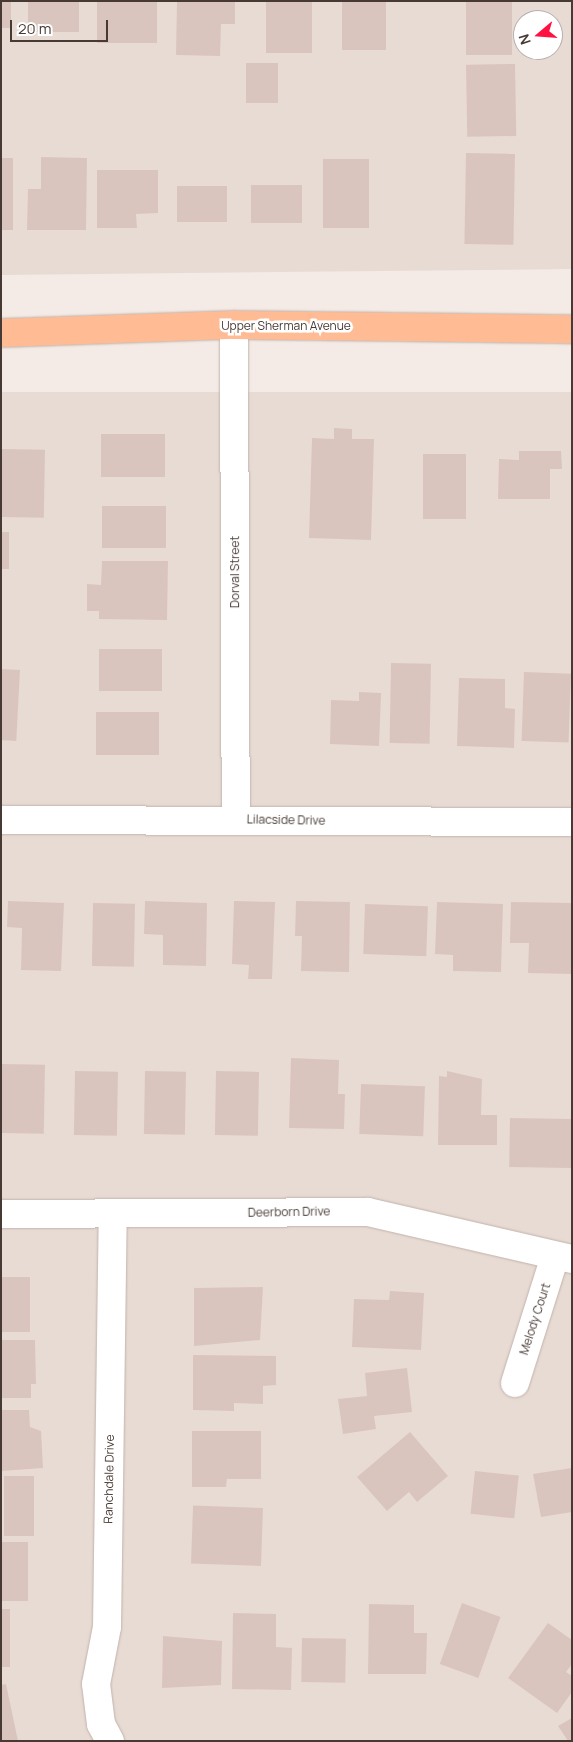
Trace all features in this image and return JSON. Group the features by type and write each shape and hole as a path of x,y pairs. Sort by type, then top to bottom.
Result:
{"main road":[{"name":"Upper Sherman Avenue","path":"1,334 234,325 572,329"}],"street":[{"name":"Dorval Street","path":"234,325 236,818"},
{"name":"Lilacside Drive","path":"1,820 236,818 572,822"},
{"name":"Deerborn Drive","path":"1,1214 368,1212 564,1258"},
{"name":"Ranchdale Drive","path":"110,1741 100,1724 96,1684 107,1627 113,1214"},
{"name":"Melody Court","path":"515,1383 564,1258"}],"shaded area":[{"path":"1,1 572,1 572,269 1,275"},
{"path":"1,392 572,392 572,1741 1,1741"}],"building":[{"path":"1,1 11,1 11,28 1,28"},
{"path":"28,1 79,1 79,32 28,32"},
{"path":"97,1 157,1 157,43 97,43"},
{"path":"177,1 235,1 235,24 221,24 220,56 176,55"},
{"path":"266,1 312,1 312,53 266,53"},
{"path":"342,1 386,1 386,50 342,50"},
{"path":"466,1 512,1 512,55 466,55"},
{"path":"246,63 278,63 278,103 246,103"},
{"path":"515,64 516,136 467,137 466,65"},
{"path":"466,153 515,154 513,245 464,244"},
{"path":"41,157 87,158 86,230 27,230 28,189 41,189"},
{"path":"1,158 13,158 13,230 1,230"},
{"path":"323,159 369,159 369,228 323,228"},
{"path":"97,170 158,170 158,213 136,214 137,228 97,228"},
{"path":"251,185 302,185 302,223 251,223"},
{"path":"177,186 227,186 227,222 177,222"},
{"path":"334,428 352,429 352,439 374,439 371,540 309,538 312,438 334,439"},
{"path":"101,434 165,434 165,477 101,477"},
{"path":"1,449 45,450 44,518 1,517"},
{"path":"519,451 561,451 562,469 550,469 550,499 498,499 499,459 519,460"},
{"path":"423,454 466,454 466,519 423,519"},
{"path":"102,506 166,506 166,548 102,548"},
{"path":"1,532 9,532 9,569 1,569"},
{"path":"102,561 168,561 167,620 99,619 99,611 87,611 87,584 101,585"},
{"path":"99,649 162,649 162,691 99,691"},
{"path":"391,663 431,664 430,744 390,743"},
{"path":"1,669 20,670 16,741 1,740"},
{"path":"524,672 571,674 569,743 522,741"},
{"path":"459,678 505,679 505,708 515,709 514,748 457,746"},
{"path":"359,692 381,693 379,746 330,744 331,700 359,701"},
{"path":"96,712 159,712 159,755 96,755"},
{"path":"8,901 64,903 61,971 21,970 22,928 7,927"},
{"path":"145,901 207,903 206,966 163,965 163,935 144,934"},
{"path":"234,901 275,902 272,979 248,979 249,965 232,964"},
{"path":"296,901 350,902 349,972 301,971 302,936 295,936"},
{"path":"437,902 503,904 501,972 453,971 453,955 435,954"},
{"path":"511,902 572,903 572,974 528,973 529,943 510,943"},
{"path":"93,903 135,904 134,967 92,966"},
{"path":"365,904 428,906 426,956 363,954"},
{"path":"291,1058 339,1060 338,1094 345,1094 344,1129 289,1128"},
{"path":"1,1064 45,1065 44,1134 1,1133"},
{"path":"75,1071 118,1072 117,1136 74,1135"},
{"path":"145,1071 186,1072 185,1135 144,1134"},
{"path":"216,1071 259,1072 258,1136 215,1135"},
{"path":"447,1071 482,1079 481,1115 497,1115 497,1145 438,1145 439,1076 447,1077"},
{"path":"361,1084 425,1086 423,1136 359,1134"},
{"path":"510,1118 572,1119 571,1168 509,1167"},
{"path":"1,1277 30,1277 30,1332 1,1332"},
{"path":"263,1287 260,1340 194,1346 194,1288"},
{"path":"390,1291 424,1293 421,1350 352,1347 354,1299 389,1300"},
{"path":"1,1340 35,1340 36,1384 31,1384 31,1398 1,1398"},
{"path":"193,1355 276,1356 276,1385 263,1386 263,1404 234,1403 234,1411 193,1410"},
{"path":"407,1368 412,1412 374,1416 376,1429 343,1434 338,1399 367,1396 365,1373"},
{"path":"1,1410 29,1410 30,1427 41,1431 43,1468 1,1471"},
{"path":"192,1431 261,1431 261,1479 227,1479 226,1487 192,1487"},
{"path":"410,1432 448,1476 417,1502 409,1492 387,1511 357,1477"},
{"path":"572,1468 572,1512 541,1517 533,1474"},
{"path":"475,1471 519,1476 514,1518 471,1514"},
{"path":"4,1476 34,1476 34,1536 4,1536"},
{"path":"193,1506 263,1508 261,1566 191,1564"},
{"path":"1,1542 28,1542 28,1601 1,1601"},
{"path":"462,1603 501,1617 478,1678 440,1664"},
{"path":"369,1604 414,1605 414,1633 427,1633 426,1674 368,1674"},
{"path":"1,1609 10,1609 10,1667 1,1667"},
{"path":"233,1613 276,1614 276,1647 292,1648 291,1690 232,1689"},
{"path":"548,1623 572,1640 572,1664 566,1672 572,1676 572,1692 557,1713 508,1678"},
{"path":"163,1636 222,1641 221,1685 162,1688"},
{"path":"302,1638 346,1639 345,1683 301,1682"},
{"path":"6,1684 18,1741 1,1741 1,1685"},
{"path":"572,1718 572,1741 568,1741 558,1726"}]}
